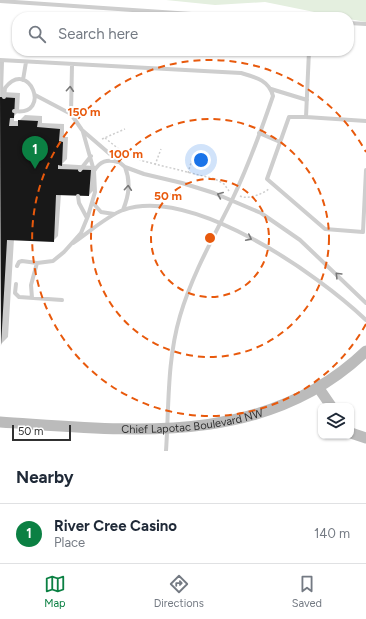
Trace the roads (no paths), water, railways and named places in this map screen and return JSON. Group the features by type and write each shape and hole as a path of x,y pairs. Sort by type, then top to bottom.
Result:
{"street":[{"name":"Chief Lapotac Boulevard NW","path":"0,422 120,430 168,430 240,419 274,408 318,387 352,364 366,351"},
{"path":"318,387 329,403"},
{"path":"354,434 366,438"}],"lane":[{"path":"0,1 162,12"},
{"path":"354,23 366,24"},
{"path":"306,117 309,56"},
{"path":"0,60 241,73 265,82 271,89 307,100"},
{"path":"23,80 26,62"},
{"path":"71,114 72,65"},
{"path":"4,97 5,88 13,81 23,80 32,86 35,100 28,109 24,111 14,111"},
{"path":"166,451 169,375 174,340 186,296 235,194 272,96 271,89"},
{"path":"35,95 71,114 82,130 125,167 144,174 182,183 214,193 261,213 300,240 366,303"},
{"path":"366,121 289,117 267,179 324,229 363,232 366,170"},
{"path":"73,243 81,233 93,203 94,171 91,156 82,130"},
{"path":"259,133 280,142"},
{"path":"80,170 91,156"},
{"path":"94,171 98,164 104,161 118,162"},
{"path":"123,210 128,192 128,174 125,167"},
{"path":"78,196 79,203 88,218"},
{"path":"93,203 101,212 114,214"},
{"path":"17,266 19,262 22,261 37,263 53,261 73,243 114,214 123,210 154,205 191,212 220,224 274,251 333,292 366,320"},
{"path":"32,298 31,285 37,263"},
{"path":"16,284 15,293 18,298 62,300"}],"place":[{"name":"River Cree Casino","path":"35,169"}]}
